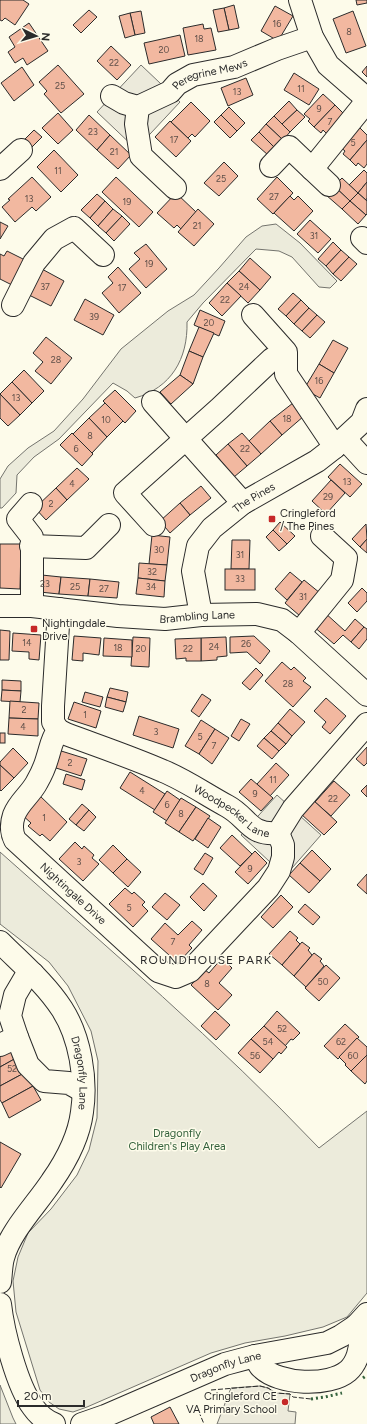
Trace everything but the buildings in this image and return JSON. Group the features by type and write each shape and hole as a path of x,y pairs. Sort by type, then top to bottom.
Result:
{"street":[{"path":"300,0 312,37 328,65 367,100 312,169"},
{"name":"Peregrine Mews","path":"138,107 170,92 177,84 193,75 234,68 277,49 312,37"},
{"path":"112,96 124,103 138,107 136,124 141,156 175,188"},
{"path":"271,166 289,147 329,185"},
{"path":"0,169 21,150"},
{"path":"13,305 34,263 54,239 74,228 103,255"},
{"path":"253,316 286,352 286,374 340,443 367,463"},
{"path":"154,525 125,493 219,409 272,359"},
{"path":"153,402 243,504"},
{"name":"The Pines","path":"201,615 192,571 198,546 212,528 243,504 317,460 340,443 362,422 367,409"},
{"path":"31,504 18,519 32,537 32,606"},
{"path":"31,546 86,548 109,525"},
{"path":"299,632 342,580 346,558 322,536"},
{"name":"Brambling Lane","path":"0,606 32,606 118,616 165,619 201,615 257,614 282,620 299,632 367,695"},
{"path":"58,730 53,722 53,706 59,609"},
{"name":"Woodpecker Lane","path":"58,730 163,771 234,810 250,826 259,832 268,834 278,833 293,809 367,724"},
{"name":"Nightingale Drive","path":"58,730 52,739 47,759 36,783 14,815 12,834 15,840 158,971 176,977 190,971 268,888 279,870 283,857 283,845 278,833"},
{"name":"Dragonfly Lane","path":"0,942 33,974 62,1009 73,1030 81,1063 83,1091 82,1112 76,1134 65,1160 39,1200 21,1221 3,1258 0,1275"},
{"path":"33,974 25,978 15,995 10,1016 8,1041 44,1081 69,1083 83,1091"},
{"path":"0,1304 8,1342 20,1382 32,1406 40,1416 51,1424"},
{"path":"255,1356 260,1366 272,1374 288,1380 316,1381 338,1377 357,1361 361,1320"},
{"name":"Dragonfly Lane","path":"82,1424 226,1364 255,1356 327,1343 341,1336 361,1320"}],"green space":[{"path":"276,224 300,243 337,281 330,288 319,287 292,257 279,251 256,249 203,303 187,322 187,335 180,360 168,379 148,393 135,398 127,391 113,383 59,439 34,457 17,475 16,493 2,508 0,508 0,479 8,466 28,448 54,431 83,399 121,349 168,311 194,295 246,237 262,226"},
{"name":"Dragonfly Children's Play Area","path":"0,852 203,1034 319,1148 367,1111 367,1293 347,1317 323,1327 245,1343 211,1353 73,1412 59,1409 49,1402 40,1390 16,1312 13,1281 18,1257 28,1233 51,1209 77,1175 89,1150 97,1118 98,1061 91,1031 68,986 49,962 0,924"},
{"path":"0,1385 13,1418 16,1424 0,1424"}],"shaded area":[{"path":"141,65 180,102 136,149 97,112"},
{"path":"277,795 321,835 285,876 241,835"},
{"path":"260,1386 268,1388 276,1393 290,1394 288,1411 296,1412 295,1424 217,1424 231,1388"}],"hedge":[{"path":"363,1378 367,1375"},
{"path":"311,1399 342,1393"}],"fence":[{"path":"211,1390 260,1386 268,1388 276,1393 290,1394 293,1397 311,1399"},
{"path":"196,1405 204,1424"}],"place":[{"name":"Cringleford / The Pines","path":"272,519"},
{"name":"Nightingdale Drive","path":"34,629"},
{"name":"Cringleford CE VA Primary School","path":"285,1402"}],"district":[{"name":"ROUNDHOUSE PARK","path":"206,960"}]}
